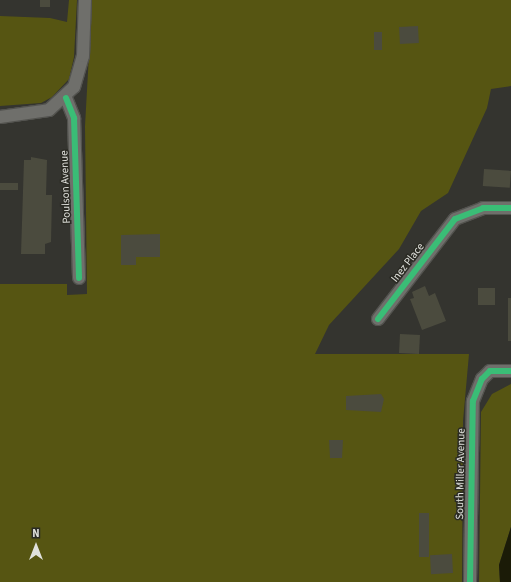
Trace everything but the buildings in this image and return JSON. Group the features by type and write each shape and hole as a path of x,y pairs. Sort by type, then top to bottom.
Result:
{"street":[{"path":"0,117 49,110 66,98 81,71 85,0"},
{"name":"Poulson Avenue","path":"66,98 74,118 79,278"},
{"name":"Inez Place","path":"378,319 455,219 483,208 511,208"},
{"name":"South Miller Avenue","path":"470,582 473,408 476,391 490,371 511,371"}],"shaded area":[{"path":"69,0 77,0 74,57 69,79 52,97 41,103 0,106 0,16 50,18 67,22"},
{"path":"92,0 511,0 511,86 491,89 487,108 448,193 421,211 399,249 329,325 315,354 469,354 463,421 462,582 0,582 0,284 67,284 67,295 87,294 85,126"},
{"path":"511,384 511,527 499,565 500,582 479,582 481,412 492,394"},
{"path":"511,527 511,582 500,582 499,565"}],"cycle path":[{"path":"66,98 74,118 79,278"},
{"path":"378,319 455,219 483,208 511,208"},
{"path":"470,582 473,401 482,379 490,371 511,371"}]}
